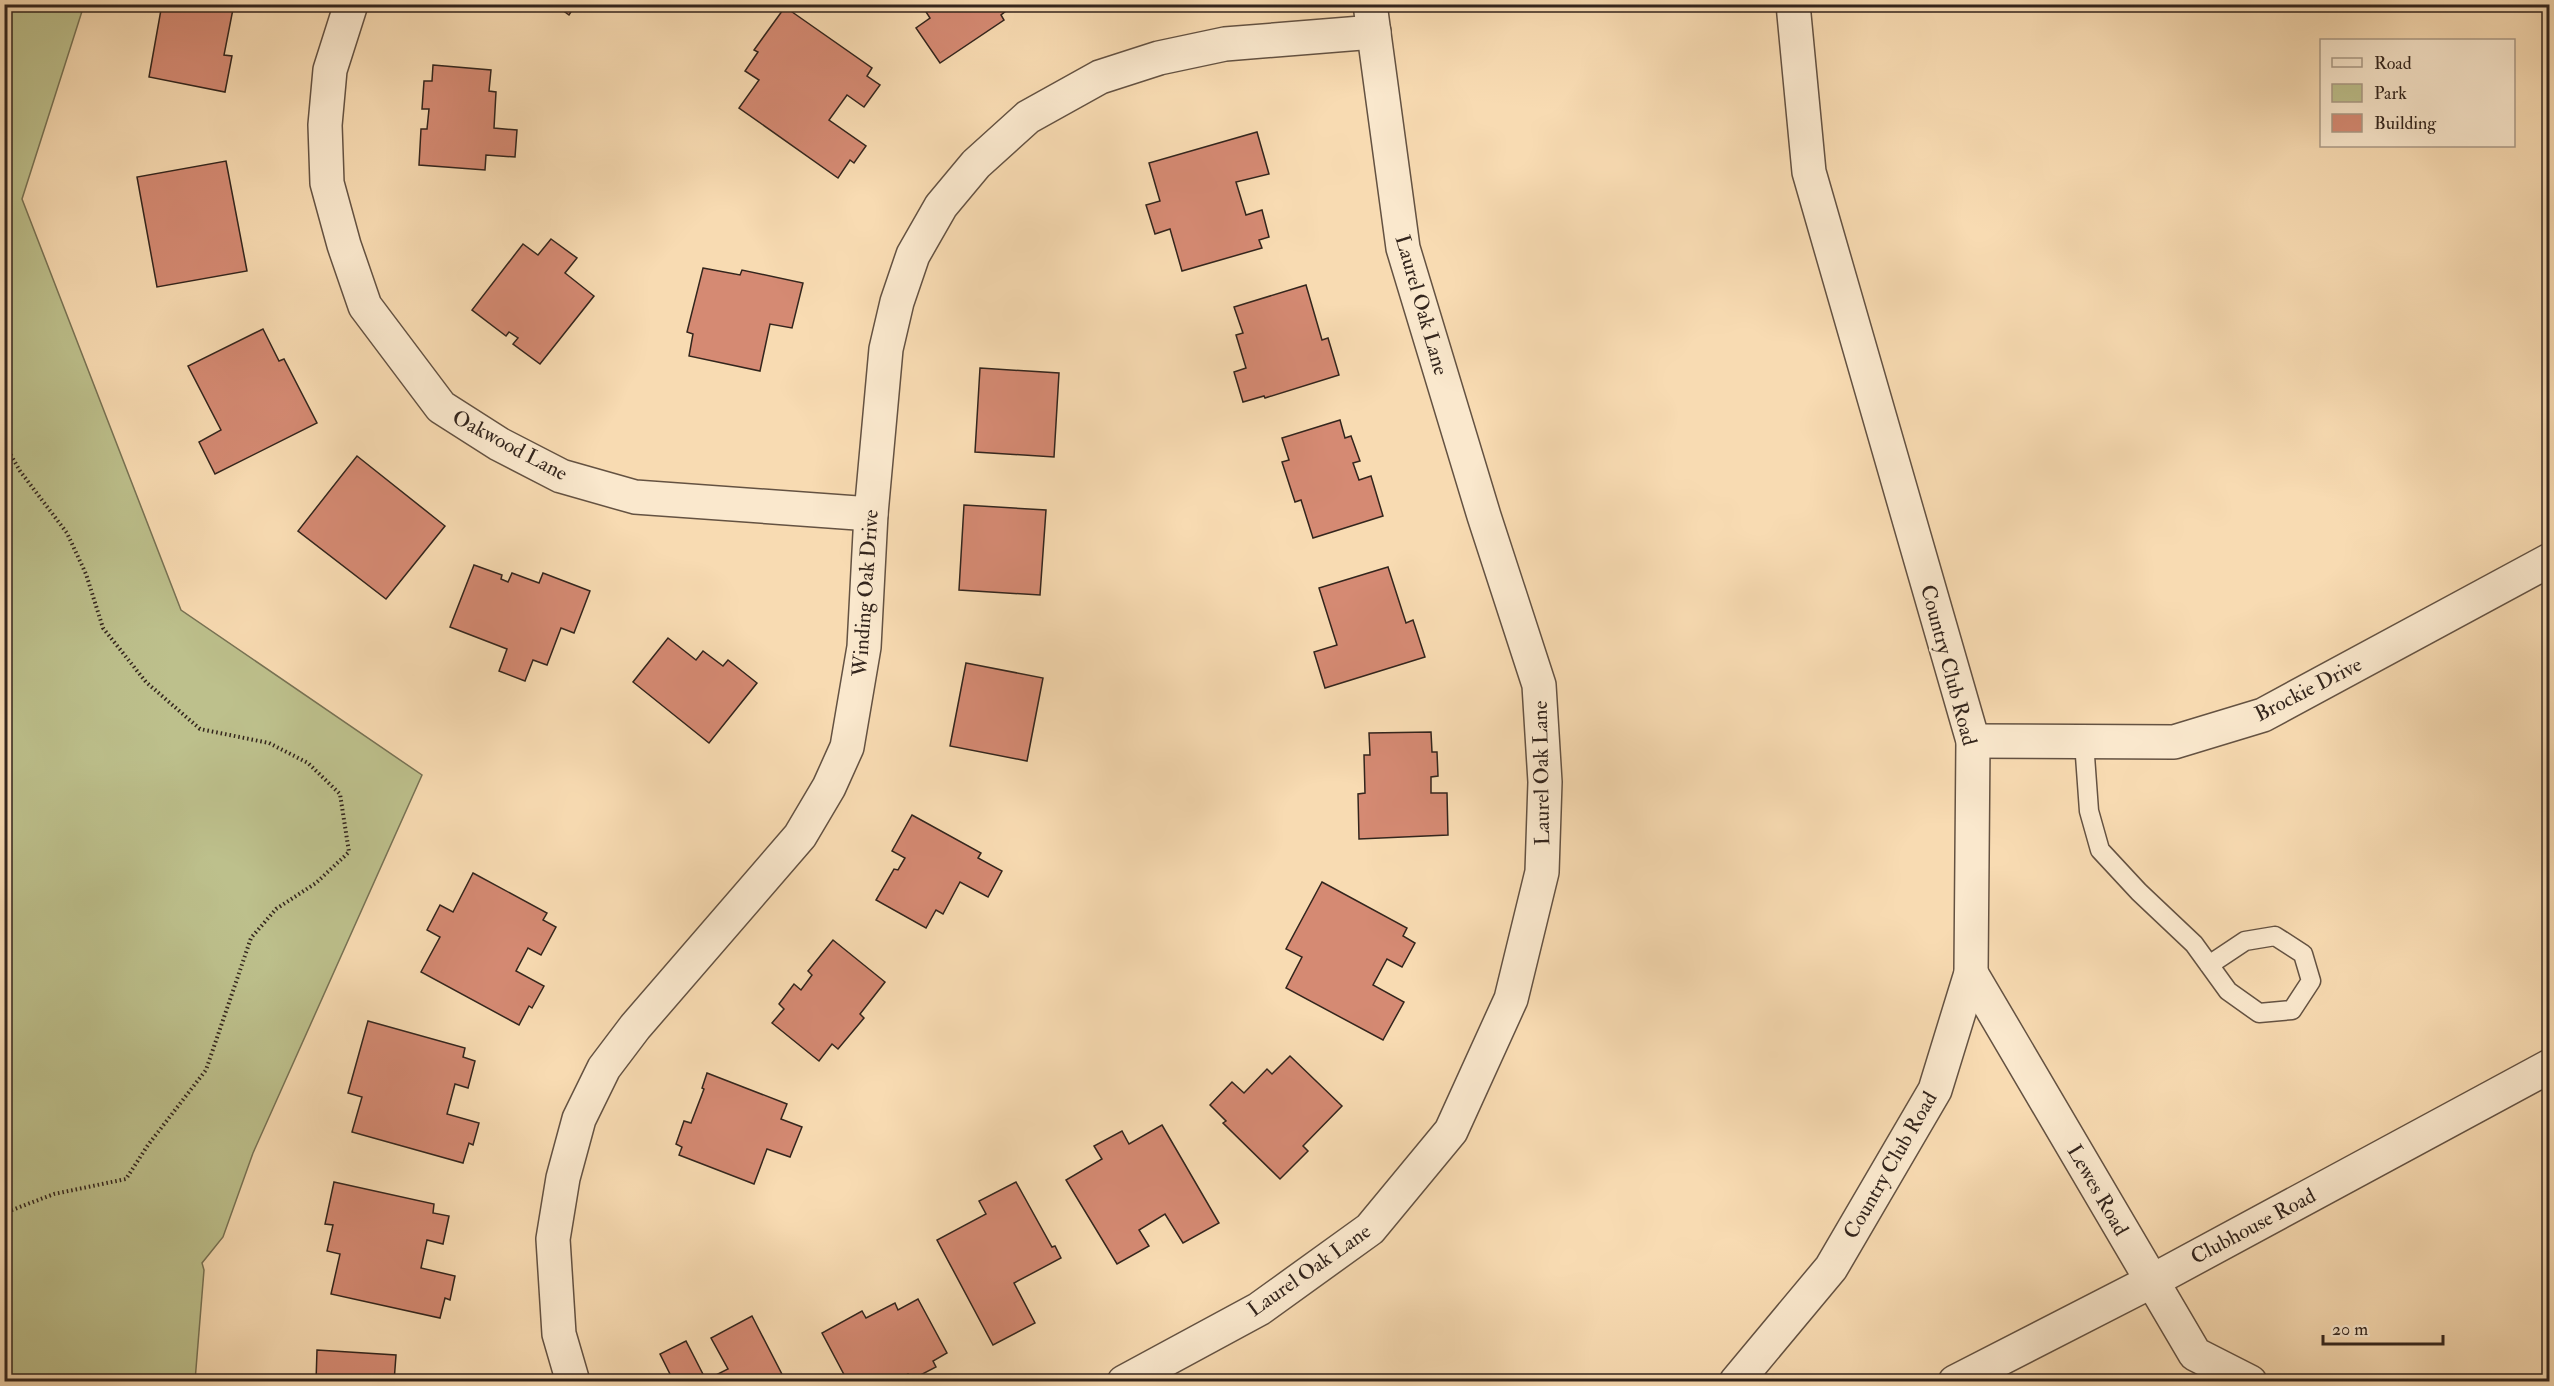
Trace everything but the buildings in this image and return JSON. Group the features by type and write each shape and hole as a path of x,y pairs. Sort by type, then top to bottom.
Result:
{"street":[{"name":"Oakwood Lane","path":"351,4 330,70 324,125 327,183 344,245 365,306 441,407 499,444 561,476 635,497 870,514"},
{"name":"Country Club Road","path":"1736,1382 1831,1268 1935,1090 1971,973 1973,741 1809,172 1793,4"},
{"name":"Winding Oak Drive","path":"573,1382 559,1334 553,1239 563,1178 579,1119 604,1068 635,1027 800,836 829,787 848,747 864,647 870,514 886,349 897,302 913,255 941,206 976,164 1028,117 1100,77 1159,58 1372,18"},
{"name":"Laurel Oak Lane","path":"1124,1382 1259,1309 1370,1229 1401,1193 1451,1131 1511,999 1542,872 1545,782 1539,685 1477,494 1403,248 1372,18"},
{"name":"Brockie Drive","path":"1973,741 2174,742 2263,715 2550,560"},
{"name":"Lewes Road","path":"1971,973 2195,1354 2250,1382"},
{"name":"Clubhouse Road","path":"1954,1382 2152,1281 2550,1066"}],"lane":[{"path":"2084,742 2089,811 2100,850 2139,892 2194,944 2209,965 2228,991 2259,1013 2292,1010 2311,981 2303,954 2275,936 2245,941 2209,965"}],"path":[{"path":"4,443 20,471 67,533 86,574 103,628 146,682 200,729 269,743 308,763 340,794 349,852 316,883 276,909 251,938 206,1070 148,1144 126,1179 54,1194 4,1213"}],"green space":[{"path":"5,4 84,5 22,199 181,610 422,775 253,1153 223,1237 202,1263 204,1270 195,1381 5,1381"}]}
